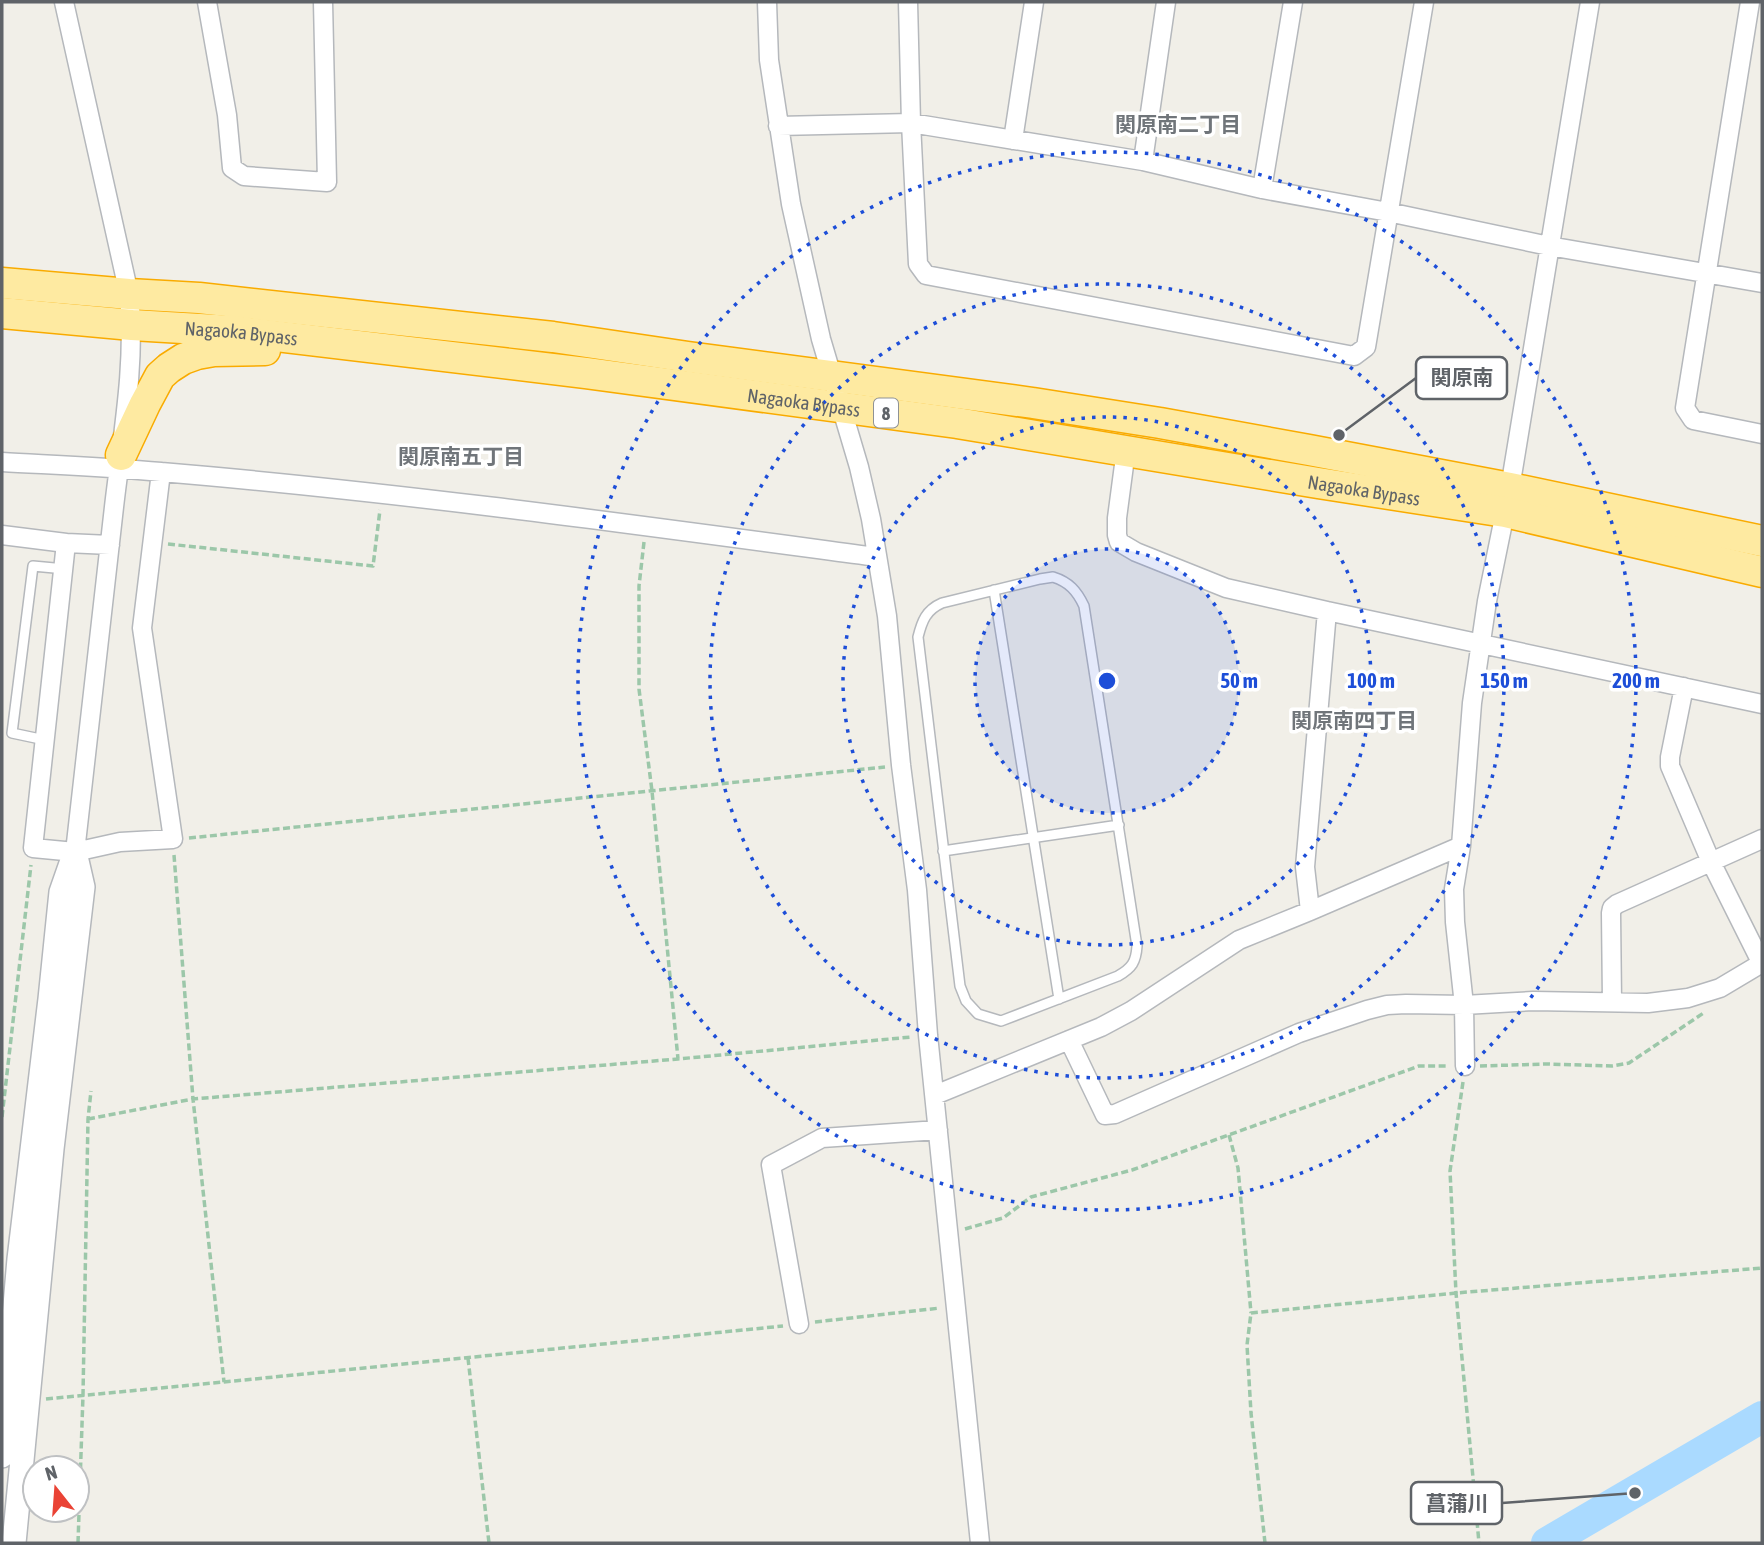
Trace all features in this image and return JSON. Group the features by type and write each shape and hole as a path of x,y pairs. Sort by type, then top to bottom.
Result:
{"highway":[{"name":"Nagaoka Bypass","path":"2,284 199,298 540,335 944,391 1160,423 1508,500 1762,541"},
{"name":"Nagaoka Bypass","path":"2,313 233,331 626,378 957,423 1318,483 1508,500 1762,572"},
{"path":"120,462 160,376 183,359 214,351 367,347"}],"street":[{"path":"2,1456 19,1259 61,892 75,852 131,353 129,294 64,2"},
{"path":"207,2 227,115 232,167 244,176 327,182 323,2"},
{"path":"766,2 769,60 792,204 821,339 862,480 887,615 901,765 917,890 928,1035 980,1543"},
{"path":"908,2 918,264 926,275 1354,356 1366,347 1424,2"},
{"path":"1013,140 1034,2"},
{"path":"1143,161 1166,2"},
{"path":"1262,189 1293,2"},
{"path":"1465,1066 1464,1005 1454,889 1461,846 1472,703 1590,2"},
{"path":"1750,2 1685,408 1693,420 1762,434"},
{"path":"778,126 911,122 1143,161 1262,189 1549,246 1762,283"},
{"path":"1126,450 1117,518 1116,535 1119,541 1136,552 1226,588 1762,704"},
{"path":"2,462 120,462 161,472 382,494 877,557"},
{"path":"66,543 33,848 75,852 120,842 173,839 142,628 161,472"},
{"path":"2,535 110,545"},
{"path":"1310,911 1305,867 1327,611"},
{"path":"1069,1040 1105,1115 1115,1114 1335,1019 1387,1005 1464,1005 1532,1000 1648,1003 1688,998 1720,988 1762,963 1711,862 1670,766 1684,687"},
{"path":"1612,1002 1612,908 1762,839"},
{"path":"935,1095 1101,1027 1130,1012 1239,940 1461,846"},
{"path":"15,1543 52,1150 83,887 75,852"},
{"path":"799,1324 771,1165 822,1138 938,1130"}],"lane":[{"path":"45,740 12,733 33,566 65,569"},
{"path":"1053,577 1062,580 1078,593 1084,606 1136,946 1136,958 1125,972 1118,976 1001,1021 978,1014 966,1001 960,986 918,636 921,623 934,607 994,590 1053,577"},
{"path":"994,590 1059,999"},
{"path":"943,851 1119,825"}],"path":[{"path":"152,542 373,566 382,494"},
{"path":"646,526 639,586 639,688 652,791 678,1059"},
{"path":"224,1382 193,1099 173,839 901,765"},
{"path":"2,1117 33,848"},
{"path":"949,1231 971,1228 1003,1218 1031,1197 1132,1170 1419,1066 1612,1066 1629,1063 1699,1015 1720,1005 1723,996 1720,988"},
{"path":"88,1119 193,1099 678,1059 928,1035"},
{"path":"1465,1066 1450,1171 1456,1293 1479,1543"},
{"path":"78,1543 88,1119 91,1091"},
{"path":"1229,1135 1238,1168 1251,1313 1247,1345 1251,1413 1265,1543"},
{"path":"1251,1313 1762,1268"},
{"path":"43,1399 468,1358 955,1306"},
{"path":"468,1358 489,1543"}],"waterway":[{"path":"1547,1543 1762,1417"}],"place":[{"name":"関原南","path":"1339,435"},
{"name":"菖蒲川","path":"1635,1493"}],"district":[{"name":"関原南二丁目","path":"1178,124"},
{"name":"関原南五丁目","path":"461,456"},
{"name":"関原南四丁目","path":"1354,720"}]}
